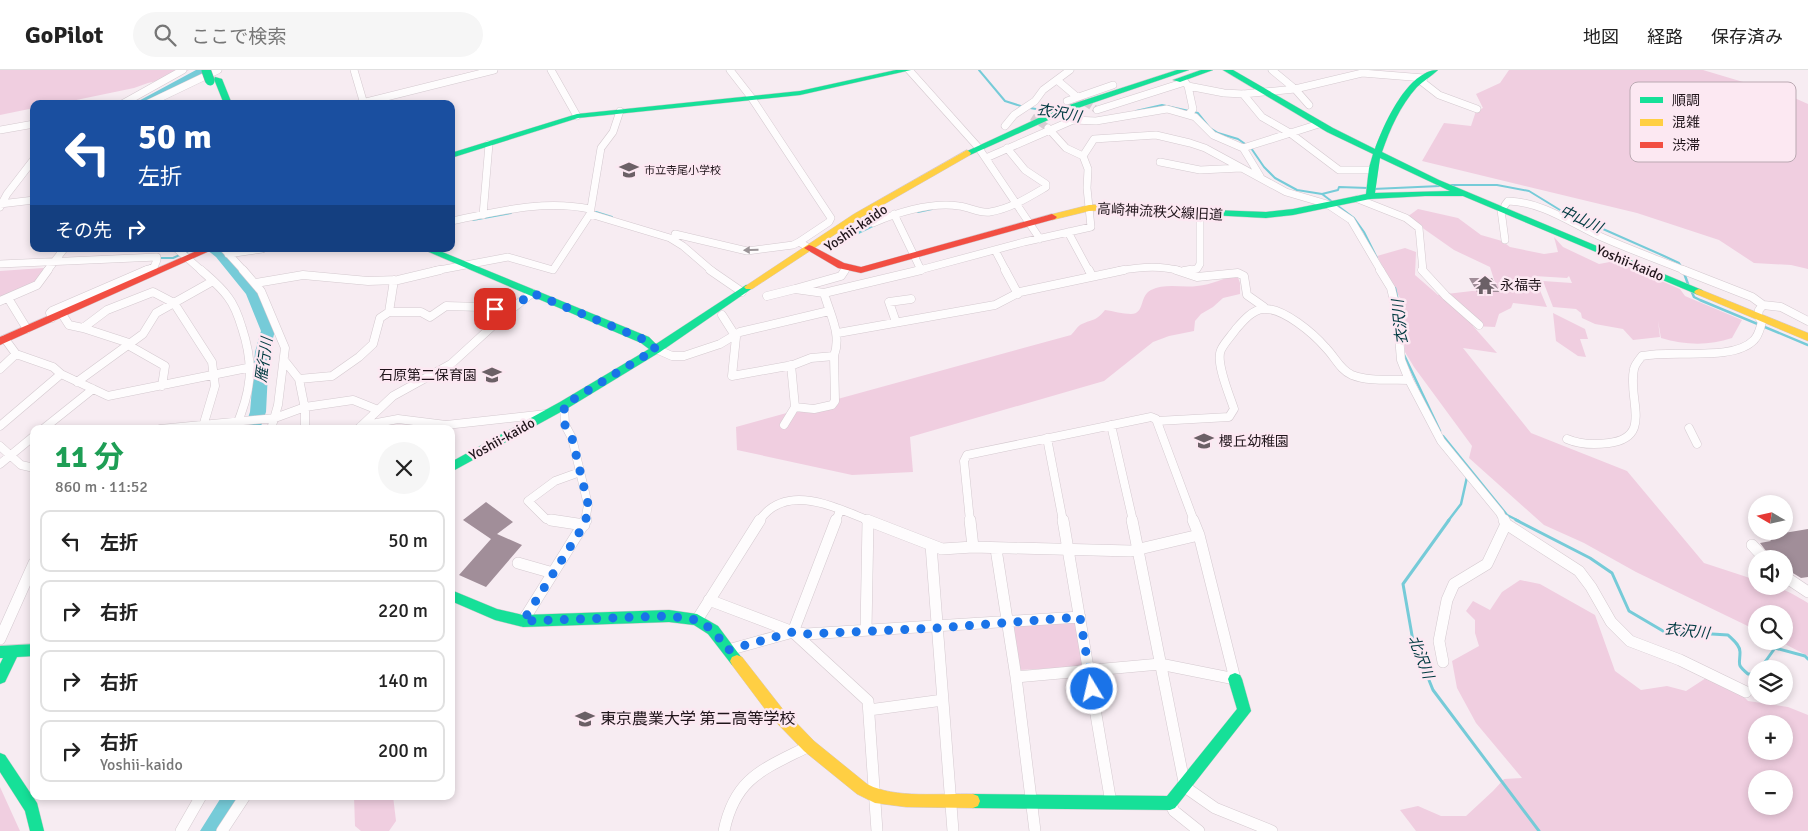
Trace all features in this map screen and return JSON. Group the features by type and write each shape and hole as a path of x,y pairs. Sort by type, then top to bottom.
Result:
{"main road":[{"path":"455,155 577,116 818,90 908,70"},
{"name":"Yoshii-kaido","path":"656,349 690,335 722,315 809,248 864,220 909,192 1049,116 1064,110 1209,70"},
{"name":"Yoshii-kaido","path":"1227,70 1436,182 1457,188"},
{"name":"Yoshii-kaido","path":"1238,70 1319,124 1457,188 1686,279 1760,316 1808,337"},
{"path":"1369,191 1372,170 1378,151 1410,93 1422,79 1434,70"},
{"path":"213,74 218,100"},
{"path":"213,74 226,100"},
{"name":"Yoshii-kaido","path":"455,466 564,405 656,349 901,189 982,152 1064,110 1078,111 1182,77"},
{"name":"高崎神流秩父線旧道","path":"809,248 846,268 862,270 1028,223 1089,208 1112,207 1200,214 1266,215 1293,212 1358,199 1369,191 1425,193 1457,188"},
{"path":"3,340 202,252"},
{"path":"435,252 645,340 656,349"},
{"name":"Yoshii-kaido","path":"1760,316 1808,330"},
{"path":"455,597 512,620 669,616 697,620 713,630 776,712 809,746 862,789 875,796 906,800 1170,803 1185,787 1244,711 1235,679"},
{"path":"0,652 30,650"},
{"path":"0,678 13,652"},
{"path":"0,760 32,808 37,831"}],"street":[{"path":"129,100 183,70"},
{"path":"354,70 361,100"},
{"path":"374,100 494,70"},
{"path":"551,70 577,116"},
{"path":"675,234 747,251 793,245 809,248 831,218 751,97 730,70"},
{"path":"908,70 982,152 1040,239"},
{"path":"1005,126 1021,110 1070,70"},
{"path":"1272,70 1295,89 1309,105"},
{"path":"1339,70 1345,76"},
{"path":"1182,77 1199,87 1224,93 1244,94 1295,89 1345,76 1386,72 1422,79 1432,91 1477,109"},
{"path":"153,100 213,74"},
{"path":"1097,110 1182,77"},
{"path":"1182,77 1193,109 1188,114"},
{"path":"1057,80 1077,98"},
{"path":"1064,110 1077,98 1113,85"},
{"path":"1244,94 1262,117 1290,133 1339,170 1372,170"},
{"path":"982,152 1007,148 1073,120 1096,121 1161,110 1188,114 1199,119 1213,135 1243,148 1261,178"},
{"path":"256,283 303,275 368,281 394,280 508,256 553,270 590,212 601,148 613,132 620,111"},
{"path":"1243,148 1319,124"},
{"path":"0,130 30,125"},
{"path":"795,290 824,293 1091,227 1087,188 1088,169 1083,156 1066,148 1049,129"},
{"path":"1083,156 1089,145 1097,138 1156,135 1205,148 1286,192 1327,204 1351,220 1391,288 1397,313 1401,360 1409,380 1441,441 1500,512 1506,524 1579,571 1587,579 1623,636 1631,642 1680,660 1746,692"},
{"path":"484,215 489,144"},
{"path":"864,220 873,223 894,214 948,204 988,213 1015,204 1047,186 1025,170 1007,148"},
{"path":"1160,162 1176,168 1186,169 1216,171 1243,168"},
{"path":"1,205 30,165"},
{"path":"1358,199 1406,218 1419,228 1422,270 1446,296 1479,325"},
{"path":"1,205 30,201"},
{"path":"455,220 525,207 574,205 670,238 684,246 718,277 742,292"},
{"path":"1503,207 1505,240"},
{"path":"894,214 902,226 921,270"},
{"path":"1181,272 1194,270 1200,264 1200,214"},
{"path":"1068,232 1092,276"},
{"path":"995,250 1018,294"},
{"path":"0,301 38,285 62,252"},
{"path":"180,252 227,294 238,315 247,341 252,367 248,397 237,425"},
{"path":"227,252 261,291 285,348 272,425"},
{"path":"0,264 157,260 154,267 50,313 57,316 68,326 83,328 126,342 128,345 166,366 162,386"},
{"path":"0,269 54,264"},
{"path":"767,296 795,290 841,276 846,268"},
{"path":"838,333 995,305 1018,294 1134,268 1163,268 1197,277 1238,273 1244,276 1246,284 1244,289 1247,295 1264,307 1280,312 1301,326 1325,346 1350,374 1370,378 1409,380"},
{"path":"1568,439 1579,445 1615,444 1627,440 1635,430 1634,369 1642,356 1656,351 1723,353 1740,350 1756,339 1760,316 1752,297 1686,279"},
{"path":"389,312 394,280"},
{"path":"77,382 143,334 156,313 213,281"},
{"path":"83,328 107,310 153,292 174,303 212,362 215,386 204,424"},
{"path":"363,425 393,396 451,364 509,311 532,293"},
{"path":"794,407 814,408 832,405 835,401 834,356 838,345 838,333 833,325 824,293"},
{"path":"8,298 27,329"},
{"path":"896,322 889,302 911,299"},
{"path":"1760,316 1776,304 1808,321"},
{"path":"298,379 332,376 359,357 373,344 380,318 389,312 421,312 430,317 446,306 481,307 509,311"},
{"path":"1156,421 1229,417 1234,409 1220,364 1220,351 1233,336 1236,328 1255,311 1264,307"},
{"path":"656,349 677,357 722,343 736,337 740,332 829,311"},
{"path":"722,315 726,318 733,335 736,337 732,376 791,365 810,358 834,356"},
{"path":"3,340 16,354 53,366 61,374 108,396 252,367"},
{"path":"0,369 16,354"},
{"path":"284,360 298,379 305,407 305,425"},
{"path":"784,426 789,420 794,407 791,365"},
{"path":"0,426 61,374"},
{"path":"48,425 93,389"},
{"path":"195,425 237,425 275,418 305,407 353,400 378,410"},
{"path":"523,621 584,525 588,512 572,438 565,425 564,405"},
{"path":"373,425 398,419 446,425 548,414"},
{"path":"973,547 965,457 971,454 1151,417 1156,421 1199,535 1235,679 1160,664 1016,678"},
{"path":"1111,426 1139,550 1185,787 1194,795 1220,809 1272,831"},
{"path":"1689,428 1697,444"},
{"path":"1047,438 1070,549 1111,803"},
{"path":"0,464 30,439"},
{"path":"0,446 21,465 30,467"},
{"path":"580,472 555,481 528,501 546,519 584,525"},
{"path":"697,620 761,518 776,504 787,500 816,500 942,549 973,547 996,549 1139,550 1199,535"},
{"path":"793,632 840,510"},
{"path":"866,630 868,521"},
{"path":"1443,662 1439,641 1447,600 1454,584 1487,564 1506,524"},
{"path":"931,545 954,831"},
{"path":"1752,545 1756,550"},
{"path":"996,549 1016,678 1035,831"},
{"path":"518,563 553,573"},
{"path":"0,639 30,572"},
{"path":"1793,582 1808,592"},
{"path":"709,600 793,632 806,634 937,628 1080,617"},
{"path":"728,650 793,632"},
{"path":"793,632 868,701 877,831"},
{"path":"869,710 943,700"},
{"path":"724,831 731,804 739,790 751,776 809,746"},
{"path":"180,831 199,800"},
{"path":"222,831 242,800"},
{"path":"1170,803 1174,811 1199,831"}],"shaded area":[{"path":"0,70 189,70 171,78 134,88 76,100 30,100 30,109 0,115"},
{"path":"1509,70 1703,70 1743,82 1630,82 1630,162 1796,162 1796,99 1808,104 1808,269 1791,265 1754,263 1719,240 1637,213 1422,161 1444,123 1471,126 1476,111 1483,108 1476,94 1500,83"},
{"path":"1418,209 1458,218 1481,235 1502,241 1510,247 1544,254 1558,252 1554,237 1563,247 1599,264 1615,261 1680,289 1685,296 1742,320 1732,338 1723,341 1688,343 1661,338 1658,321 1660,337 1633,340 1623,329 1595,324 1582,318 1581,313 1576,309 1553,307 1543,281 1572,283 1569,276 1567,278 1534,276 1547,307 1513,303 1511,308 1499,314 1495,327 1473,326 1497,353 1463,348 1531,433 1627,471 1704,563 1748,577 1748,595 1793,594 1808,603 1808,656 1793,648 1793,605 1748,605 1748,626 1636,572 1584,543 1544,525 1469,458 1472,446 1405,352 1401,300 1377,256 1405,248 1416,252 1415,275 1438,295 1472,291 1498,292 1490,267 1454,250 1407,217"},
{"path":"43,268 45,270 38,281 0,298 0,271"},
{"path":"1237,275 1240,283 1240,294 1223,298 1201,314 1195,321 1194,331 1169,336 1153,342 1104,381 910,437 913,472 852,475 737,450 736,427 1071,335 1080,325 1096,318 1105,310 1128,314 1135,313 1140,308 1147,293 1156,288 1202,285"},
{"path":"1553,313 1585,329 1588,339 1580,339 1586,357 1578,356 1556,341"},
{"path":"1520,580 1540,584 1595,615 1615,671 1641,690 1667,686 1686,691 1706,678 1723,675 1748,701 1748,705 1788,707 1808,715 1808,831 1416,831 1400,810 1418,806 1441,816 1466,816 1504,779 1522,778 1476,723 1457,688 1452,661 1479,646 1475,633 1475,620 1466,611 1473,601 1490,610 1502,592"},
{"path":"1076,622 1083,664 1081,667 1019,670 1012,627 1015,624"},
{"path":"0,787 20,831 0,831"},
{"path":"354,800 393,800 396,821 389,831 361,831 355,826"}],"building":[{"name":"永福寺","path":"1469,278 1492,278 1500,292 1477,292"},
{"path":"486,502 513,522 497,534 522,545 486,587 459,575 491,539 463,520"},
{"path":"1808,529 1808,577 1801,578 1793,573 1793,550 1765,550 1760,543 1770,540 1793,540 1793,532"}],"waterway":[{"name":"雁行川","path":"147,100 204,70"},
{"name":"衣沢川","path":"979,70 1005,101 1024,107"},
{"name":"衣沢川","path":"1136,111 1162,105 1198,113 1210,128 1218,133 1238,139 1251,148 1264,167 1275,178 1297,190 1322,194"},
{"name":"衣沢川","path":"1030,108 1054,112"},
{"name":"衣沢川","path":"1059,113 1078,117"},
{"name":"中山川","path":"1451,185 1497,185 1529,191 1560,210 1664,256 1679,263 1681,266"},
{"name":"中山川","path":"1373,189 1440,186"},
{"name":"中山川","path":"1322,194 1338,190 1339,187 1368,188"},
{"name":"衣沢川","path":"1322,194 1354,218 1364,232 1377,258"},
{"path":"918,212 932,209"},
{"path":"596,212 612,217"},
{"path":"473,220 511,213"},
{"path":"823,242 852,236 875,225"},
{"path":"159,258 173,258 186,252"},
{"name":"雁行川","path":"218,252 252,292 268,331 262,352 258,412 253,425"},
{"name":"中山川","path":"1684,273 1688,284"},
{"name":"衣沢川","path":"1395,288 1400,310"},
{"name":"中山川","path":"1691,290 1694,297 1700,300 1808,345"},
{"name":"衣沢川","path":"1404,355 1440,431"},
{"name":"衣沢川","path":"1443,436 1507,515 1519,521"},
{"name":"北沢川","path":"1448,521 1461,504 1467,477"},
{"name":"北沢川","path":"1449,520 1403,584 1413,641 1433,690 1539,831"},
{"name":"衣沢川","path":"1516,520 1590,558 1612,573 1629,611 1663,631 1728,635 1739,647 1740,664 1748,674"},
{"name":"衣沢川","path":"1766,660 1775,648 1805,656 1808,659"},
{"name":"雁行川","path":"211,831 232,800"}],"tunnel":[{"path":"1077,97 1097,110"},
{"path":"1032,117 1048,128"}],"traffic: fast":[{"path":"206,70 210,81"},
{"path":"455,155 577,116 800,93 907,70"},
{"path":"967,153 1063,110 1185,70"},
{"path":"1177,80 1209,70"},
{"path":"1227,70 1330,130 1436,182 1699,292"},
{"path":"1370,196 1373,168 1389,124 1413,87 1434,70"},
{"path":"218,79 226,100"},
{"path":"1213,213 1266,215 1293,212 1370,196 1425,193 1462,194"},
{"path":"434,252 645,340 656,349"},
{"path":"455,466 564,405 656,349 749,287"},
{"path":"455,597 495,614 523,621 669,616 697,620 713,630 737,661"},
{"path":"0,652 30,650"},
{"path":"0,678 13,652"},
{"path":"973,801 1170,803 1244,711 1235,679"},
{"path":"0,760 32,808 37,831"}],"traffic: slow":[{"path":"749,287 857,216 967,153"},
{"path":"1052,217 1089,208 1113,207 1213,213"},
{"path":"1699,292 1808,337"},
{"path":"737,661 776,712 809,746 862,789 875,796 906,800 973,801"}],"traffic: jam":[{"path":"809,248 841,266 861,270 1052,217"},
{"path":"0,341 202,252"}],"place":[{"name":"市立寺尾小学校","path":"629,170"},
{"name":"永福寺","path":"1485,285"},
{"name":"石原第二保育園","path":"492,375"},
{"name":"櫻丘幼稚園","path":"1204,441"},
{"name":"東京農業大学 第二高等学校","path":"585,719"}],"route":[{"path":"495,309 509,311 532,293 645,340 656,349 564,405 565,425 572,438 588,504 587,519 523,621 669,616 697,620 713,630 728,650 779,638 793,632 806,634 937,628 1080,617 1092,689"}]}
